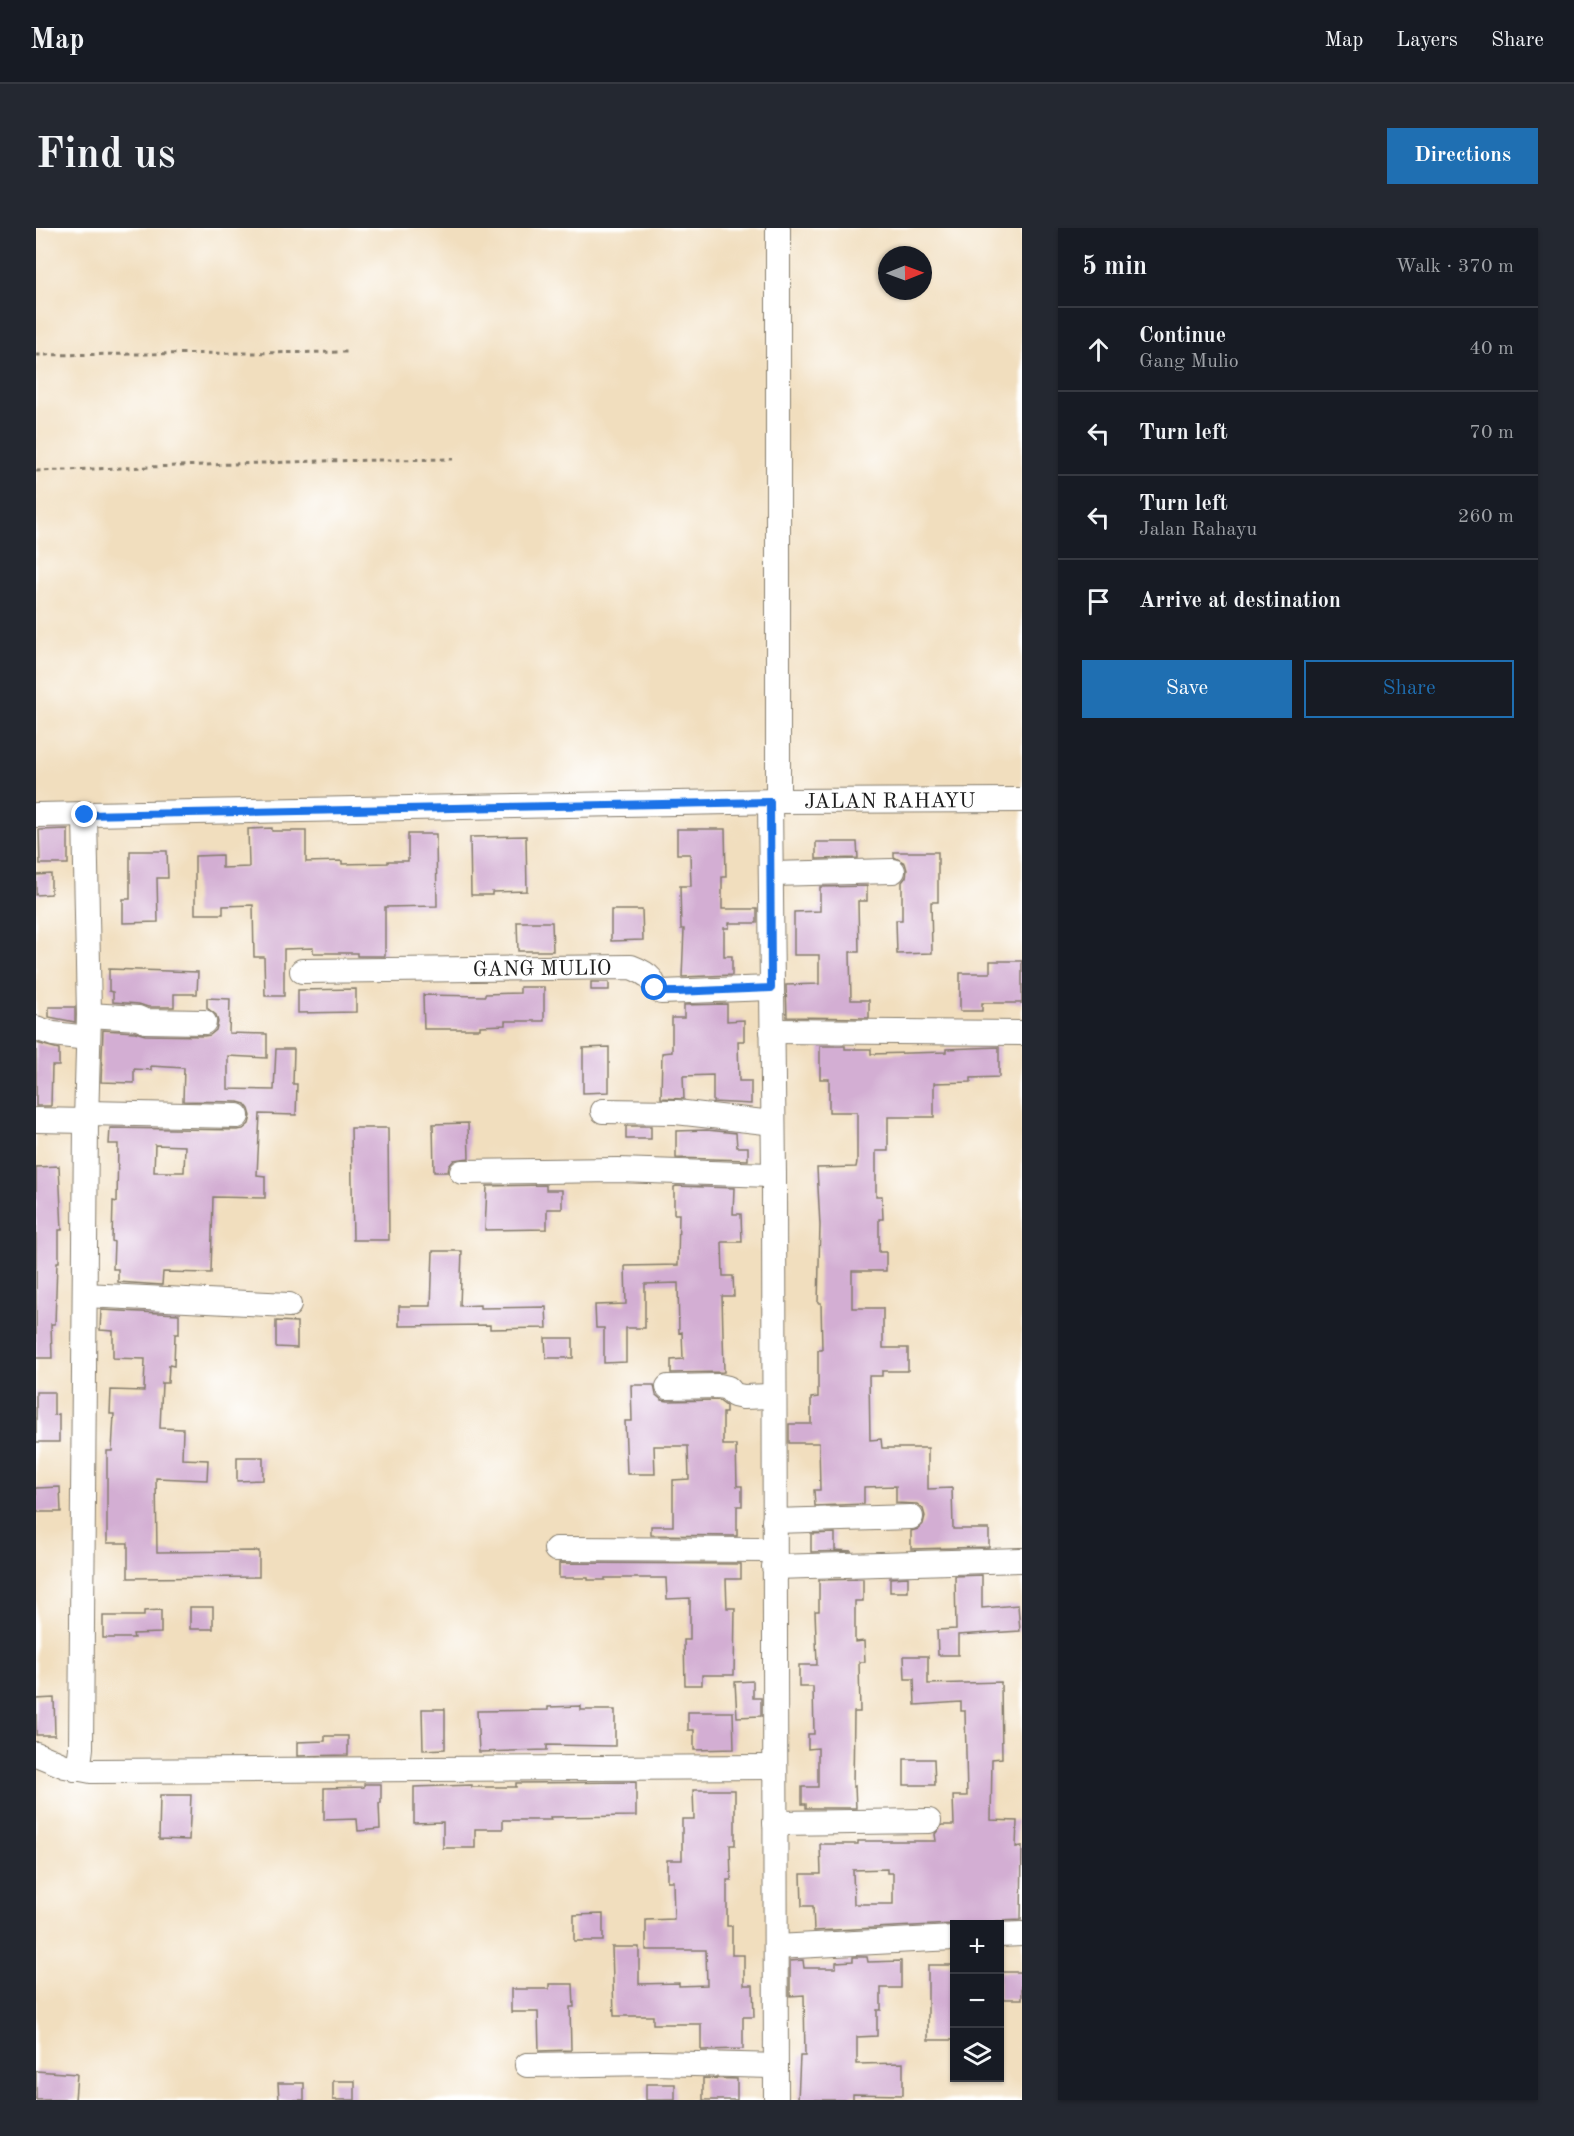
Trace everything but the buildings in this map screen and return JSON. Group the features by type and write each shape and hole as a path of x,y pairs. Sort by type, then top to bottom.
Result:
{"street":[{"path":"776,2100 771,874 774,802 778,228"},
{"name":"JALAN RAHAYU","path":"36,815 1022,800"},
{"path":"75,1768 81,1748 88,1027 85,815"},
{"path":"771,874 893,871"},
{"name":"GANG MULIO","path":"302,971 632,967 644,972 655,988 661,992 771,988"},
{"path":"36,1028 53,1035 138,1018 145,1021 204,1022"},
{"path":"772,1031 1022,1033"},
{"path":"603,1111 676,1112 773,1123"},
{"path":"36,1120 86,1117 237,1116"},
{"path":"462,1172 618,1170 774,1175"},
{"path":"85,1295 289,1305"},
{"path":"668,1387 719,1386 728,1388 734,1395 743,1397 774,1396"},
{"path":"774,1521 911,1517"},
{"path":"556,1549 774,1558 1022,1560"},
{"path":"36,1754 65,1766 91,1772 775,1767"},
{"path":"775,1823 928,1821"},
{"path":"1004,1935 1022,1934"},
{"path":"776,1947 950,1938"},
{"path":"527,2065 656,2063 776,2066"}],"path":[{"path":"36,354 348,352"},
{"path":"36,471 320,461 453,459"}],"route":[{"path":"85,815 770,802 771,988 661,992 655,988"}]}
